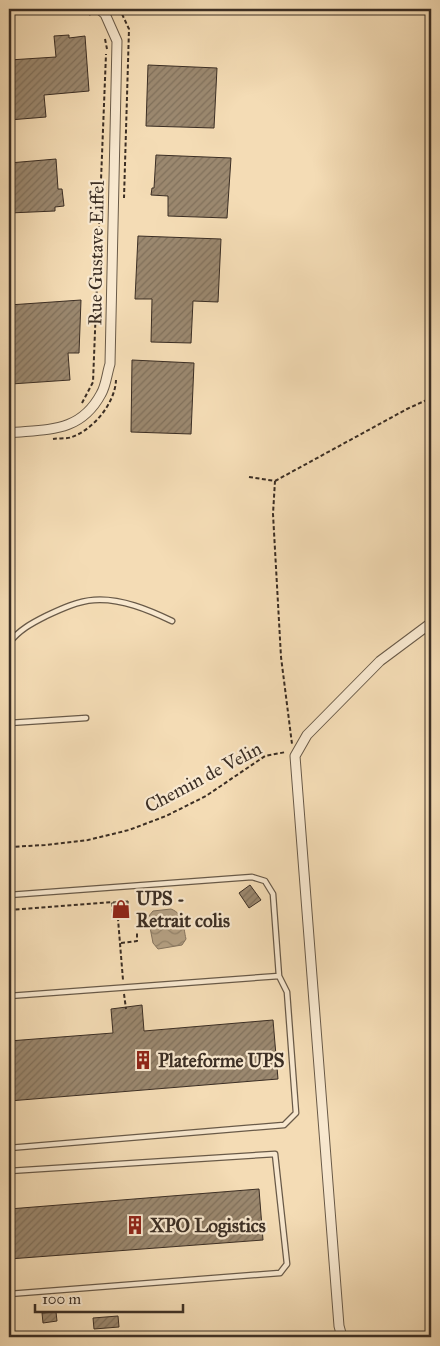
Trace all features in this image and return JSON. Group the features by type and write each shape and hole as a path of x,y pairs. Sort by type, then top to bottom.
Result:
{"street":[{"name":"Rue Gustave Eiffel","path":"9,433 66,427 87,416 102,393 110,364 117,41 105,14 100,9"},
{"path":"342,1337 339,1326 294,753 307,735 361,679 380,661 431,623"}],"lane":[{"path":"9,643 26,626 64,607 94,600 120,602 145,608 172,621"},
{"path":"9,723 86,718"},
{"path":"9,895 252,877 265,881 273,894 279,976 287,992 296,1113 284,1125 9,1148"},
{"path":"9,996 279,976"},
{"path":"9,1171 275,1154 287,1264 280,1273 9,1294"}],"path":[{"path":"82,9 96,20"},
{"path":"79,407 92,382 107,49 104,32"},
{"path":"249,477 275,481 407,409 431,398"},
{"path":"275,481 273,514 281,657 294,753"},
{"name":"Chemin de Velin","path":"9,847 88,840 129,830 166,816 206,796 265,756 294,753"},
{"path":"9,910 112,902 113,919 118,919 126,1009"},
{"path":"120,943 137,941 137,933"}],"water":[{"path":"171,909 181,917 186,939 182,945 158,949 153,943 148,917 153,911"}],"building":[{"path":"69,35 69,38 85,36 89,91 44,95 46,117 9,120 9,60 56,57 54,36"},
{"path":"148,65 217,68 214,128 146,126"},
{"path":"156,155 231,158 227,218 168,216 168,196 151,195 152,188 154,188"},
{"path":"56,159 58,189 62,189 64,206 55,207 55,211 9,213 9,163"},
{"path":"138,236 221,239 218,302 193,301 191,343 151,342 152,299 135,299"},
{"path":"81,300 79,353 68,353 70,380 11,384 9,305"},
{"path":"132,360 194,363 191,434 131,432"},
{"path":"250,885 261,900 249,908 239,893"},
{"name":"UPS - Retrait colis","path":"128,901 129,917 114,918 113,902"},
{"name":"Plateforme UPS","path":"142,1005 144,1031 273,1020 278,1079 9,1101 9,1041 113,1033 111,1009"},
{"name":"XPO Logistics","path":"259,1189 263,1240 9,1259 9,1209"},
{"path":"56,1312 57,1321 43,1323 42,1313"},
{"path":"118,1316 119,1327 94,1329 93,1318"}],"place":[{"name":"UPS - Retrait colis","path":"121,909"},
{"name":"Plateforme UPS","path":"143,1060"},
{"name":"XPO Logistics","path":"135,1225"}]}
